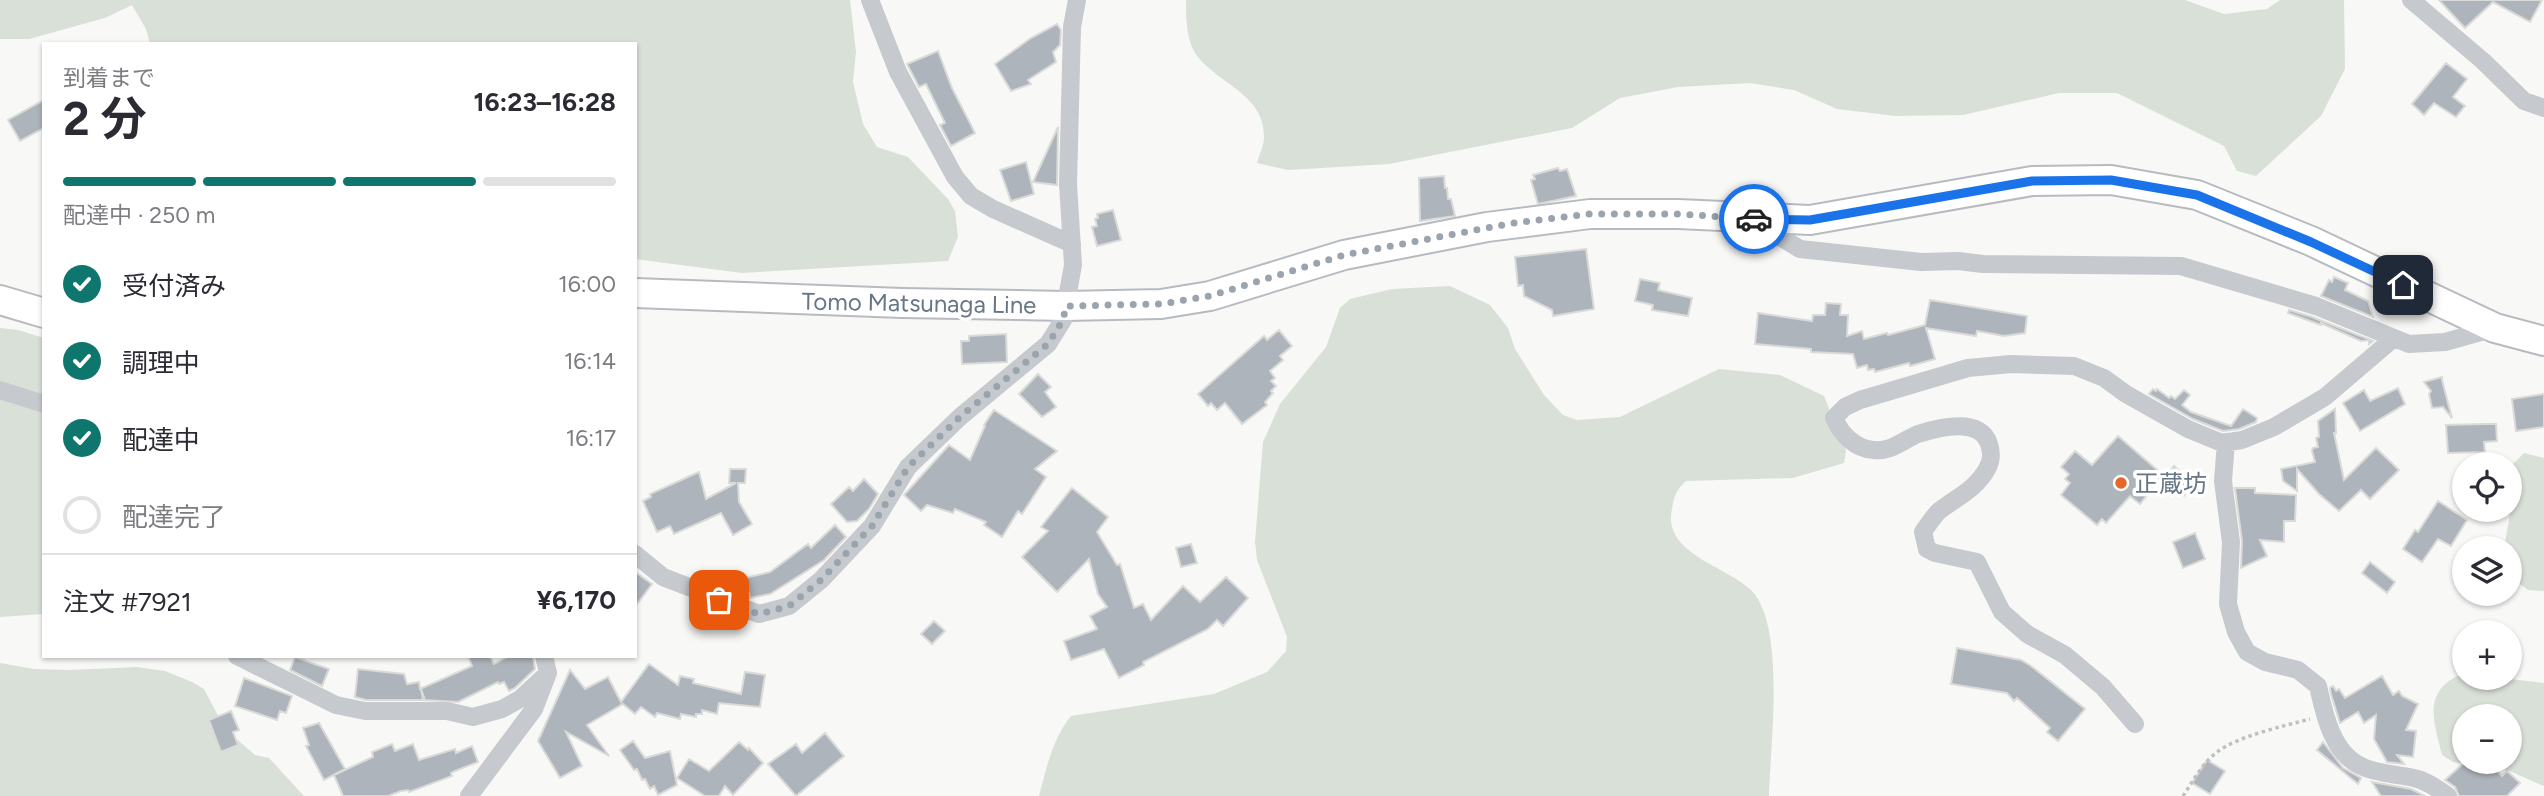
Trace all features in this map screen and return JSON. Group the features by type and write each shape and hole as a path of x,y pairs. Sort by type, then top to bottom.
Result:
{"main road":[{"name":"Tomo Matsunaga Line","path":"637,293 757,299 1066,306 1161,304 1210,296 1344,255 1513,223 1590,214 1678,214 1810,220 2032,181 2111,180 2197,195 2311,242 2496,328 2544,341"},
{"path":"0,300 42,312"}],"street":[{"path":"870,0 898,72 955,177 971,196 993,209 1072,244"},
{"path":"637,556 663,577 759,614 789,606 821,580 872,526 908,467 960,417 1048,344 1063,320 1073,265 1068,184 1072,27 1077,0"},
{"path":"2411,0 2524,100 2544,108"},
{"path":"1749,219 1801,249 1921,262 2181,266 2316,306 2409,344 2445,342 2496,328"},
{"path":"2135,724 2103,687 2065,655 2027,634 2002,612 1978,562 1927,549 1923,532 1938,512 1970,491 1988,468 1992,454 1986,435 1977,428 1954,427 1918,435 1882,451 1869,450 1847,437 1834,418 1845,407 1860,400 1968,368 2011,365 2074,366 2104,378 2126,394 2188,429 2225,442 2242,440 2274,427 2325,397 2394,338"},
{"path":"0,390 42,403"},
{"path":"2225,442 2223,481 2231,542 2228,604 2236,632 2247,652 2265,662 2298,670 2318,686 2325,715 2335,739 2348,757 2360,766 2417,778 2448,796"},
{"path":"241,658 336,705 365,710 447,711 472,717 502,709 520,699 546,665"},
{"path":"468,796 534,709 546,665"}],"path":[{"path":"2183,796 2200,769 2218,751 2264,731 2325,715"}],"shaded area":[{"path":"0,0 850,0 856,52 853,82 863,124 877,147 908,157 948,199 955,211 958,237 948,261 742,273 637,259 637,42 149,42 146,29 132,5 105,18 29,39 0,39"},
{"path":"1186,0 2185,0 2224,14 2267,9 2280,0 2344,0 2345,69 2321,116 2256,176 2237,171 2224,146 2117,93 2059,93 1963,115 1896,116 1837,109 1794,90 1750,83 1678,87 1620,98 1572,128 1389,164 1288,170 1257,163 1264,140 1262,122 1257,110 1195,53 1188,34"},
{"path":"1450,286 1490,305 1508,328 1515,349 1544,395 1563,415 1577,420 1620,417 1719,369 1780,375 1824,396 1846,450 1844,463 1793,478 1686,481 1676,494 1672,509 1672,524 1677,537 1686,548 1741,582 1752,591 1763,608 1773,659 1774,689 1769,796 1039,796 1055,744 1071,716 1214,694 1267,672 1286,651 1287,637 1257,560 1255,542 1263,442 1280,404 1326,347 1340,308 1350,299 1392,289"},
{"path":"0,328 42,337 42,614 0,617"},
{"path":"2524,453 2544,458 2544,591 2528,590 2522,586 2522,536 2506,536 2509,522 2522,522"},
{"path":"0,663 34,669 68,670 137,667 165,671 192,682 204,689 225,729 255,755 269,758 304,796 0,796"},
{"path":"2452,679 2452,690 2522,690 2522,680 2544,683 2544,786 2516,774 2522,774 2522,704 2452,704 2452,761 2442,755 2434,707 2442,688"}],"building":[{"path":"2439,0 2542,0 2530,22 2493,2 2465,28"},
{"path":"1057,24 1061,30 1060,45 1053,52 1056,62 1028,80 1031,84 1011,91 995,64 1031,38"},
{"path":"938,51 952,88 975,133 951,146 940,125 945,123 926,84 919,87 907,64"},
{"path":"2446,63 2467,79 2453,97 2465,106 2456,117 2434,103 2424,115 2412,104"},
{"path":"42,101 42,129 20,141 8,120"},
{"path":"1058,127 1057,185 1033,182"},
{"path":"1026,162 1034,194 1011,201 1000,170"},
{"path":"1558,168 1560,171 1567,169 1576,196 1538,204 1531,180 1535,179 1533,175"},
{"path":"1444,176 1448,199 1451,199 1455,216 1420,221 1419,178"},
{"path":"1113,210 1121,240 1097,246 1092,227 1097,226 1097,214"},
{"path":"1586,249 1594,309 1553,316 1552,310 1524,296 1523,285 1518,286 1515,257"},
{"path":"2334,277 2348,283 2345,290 2368,301 2373,317 2321,296 2329,280 2332,282"},
{"path":"1640,279 1660,283 1658,290 1692,298 1688,316 1652,310 1653,305 1635,301"},
{"path":"1930,300 2027,316 2025,333 2004,336 1977,331 1976,336 1926,328 1935,359 1875,372 1874,369 1868,370 1867,365 1857,368 1853,354 1811,352 1811,349 1755,344 1758,313 1812,321 1813,315 1825,315 1826,303 1841,304 1840,315 1848,315 1847,336 1862,331 1864,339 1925,325"},
{"path":"2289,310 2373,341 2369,344 2369,340 2361,341 2321,323 2288,313"},
{"path":"1279,330 1292,346 1280,356 1283,360 1270,371 1275,378 1271,381 1276,386 1265,402 1267,405 1242,424 1225,403 1217,410 1211,403 1208,406 1198,394 1264,336 1267,340"},
{"path":"1006,334 1007,362 962,364 961,341 969,341 969,336"},
{"path":"1038,374 1051,387 1045,392 1056,407 1042,417 1019,394"},
{"path":"2442,377 2452,418 2443,407 2432,408 2429,394 2431,391 2424,382"},
{"path":"2398,388 2405,404 2360,431 2343,403 2364,390 2370,401"},
{"path":"2153,389 2175,399 2184,390 2190,395 2182,405 2191,412 2231,426 2243,409 2257,418 2256,422 2239,429 2223,431 2193,419 2149,394"},
{"path":"2544,394 2544,427 2516,431 2512,399"},
{"path":"2335,409 2334,433 2344,480 2376,448 2399,470 2370,499 2361,490 2339,511 2319,494 2297,469 2297,491 2283,481 2281,469 2315,462 2312,451 2318,447 2318,421"},
{"path":"994,410 1057,451 1035,469 1046,477 1022,514 1018,511 1002,537 984,525 986,522 955,509 953,513 927,505 921,511 904,495 949,445 970,460 984,425"},
{"path":"2496,424 2497,441 2484,442 2485,452 2448,453 2446,425"},
{"path":"2118,436 2163,475 2140,504 2130,496 2106,523 2102,519 2097,525 2061,495 2070,483 2065,479 2069,474 2061,467 2075,451 2092,465"},
{"path":"2174,466 2195,483 2184,496 2163,480"},
{"path":"730,469 746,469 745,483 738,483 739,502 752,524 733,535 721,513 674,534 670,526 657,532 643,501 651,497 650,494 699,472 706,499 736,483 729,483"},
{"path":"864,479 878,494 869,509 857,521 847,522 831,504 849,487 853,491"},
{"path":"1072,488 1108,517 1097,532 1117,565 1120,564 1134,608 1143,604 1151,620 1183,586 1200,602 1226,577 1248,598 1223,626 1217,620 1208,629 1143,662 1144,665 1119,678 1104,649 1071,660 1064,641 1097,629 1090,616 1107,607 1098,594 1089,559 1057,592 1022,557 1048,531 1041,527"},
{"path":"2235,488 2255,488 2255,493 2296,495 2295,521 2284,521 2284,542 2260,540 2267,556 2241,568 2242,541"},
{"path":"2438,501 2452,510 2452,522 2466,522 2457,536 2452,536 2451,546 2438,539 2422,562 2403,549 2415,530 2418,532"},
{"path":"835,525 846,537 824,560 770,594 750,598 745,578 770,572 808,544 811,548"},
{"path":"2195,533 2205,559 2183,568 2173,542"},
{"path":"1191,544 1197,563 1181,567 1176,548"},
{"path":"2370,562 2395,582 2387,593 2362,573"},
{"path":"637,573 652,584 637,604"},
{"path":"934,621 945,631 932,644 921,634"},
{"path":"1957,648 2021,660 2085,709 2058,741 2047,732 2050,728 2017,698 2014,701 2007,693 1951,684"},
{"path":"295,658 329,669 322,686 290,670"},
{"path":"469,658 491,658 494,664 505,658 533,658 535,669 509,691 504,682 498,682 458,702 425,700 421,689 423,700 366,700 355,697 358,669 404,674 407,684 419,682 420,689 472,666"},
{"path":"649,664 678,685 680,676 694,679 693,683 741,694 745,672 765,675 760,707 719,703 717,714 702,710 702,714 696,714 696,717 681,714 680,719 657,713 655,717 641,707 635,714 623,704 587,725 609,756 566,732 582,766 560,778 538,741 570,670 585,689 608,677 621,702"},
{"path":"2382,676 2393,695 2399,691 2402,696 2418,704 2406,730 2416,731 2413,757 2397,755 2404,764 2387,762 2374,739 2376,715 2364,723 2358,712 2340,723 2331,694 2330,688 2333,686 2336,691 2339,689 2345,698"},
{"path":"244,678 292,696 286,713 280,711 277,720 235,706"},
{"path":"231,711 239,730 233,732 238,745 221,752 209,720"},
{"path":"319,723 345,769 324,780 306,746 309,745 303,728"},
{"path":"825,733 844,756 796,796 768,764 796,744 802,753"},
{"path":"633,741 645,758 670,751 677,785 658,795 654,786 650,789 645,779 642,780 637,769 634,770 620,750"},
{"path":"739,742 763,763 733,795 725,786 719,796 705,796 677,778 689,759 709,771"},
{"path":"2323,742 2343,768 2361,778 2358,784 2317,750"},
{"path":"392,744 395,751 413,744 419,760 455,749 456,753 472,746 478,762 451,773 452,776 409,792 401,791 388,796 343,796 334,775 373,757 372,752"},
{"path":"2207,760 2225,771 2210,794 2192,783"},
{"path":"2452,774 2510,774 2520,783 2507,796 2459,796 2455,787 2445,780"},
{"path":"2372,782 2411,789 2425,796 2381,796"}],"way so far":[{"path":"719,600 759,614 789,606 821,580 872,526 908,467 960,417 1048,344 1063,320 1066,306 1161,304 1210,296 1344,255 1513,223 1590,214 1678,214 1754,219"}],"place":[{"name":"正蔵坊","path":"2121,483"}],"route":[{"path":"1754,219 1810,220 2032,181 2111,180 2197,195 2311,242 2403,285"}]}
